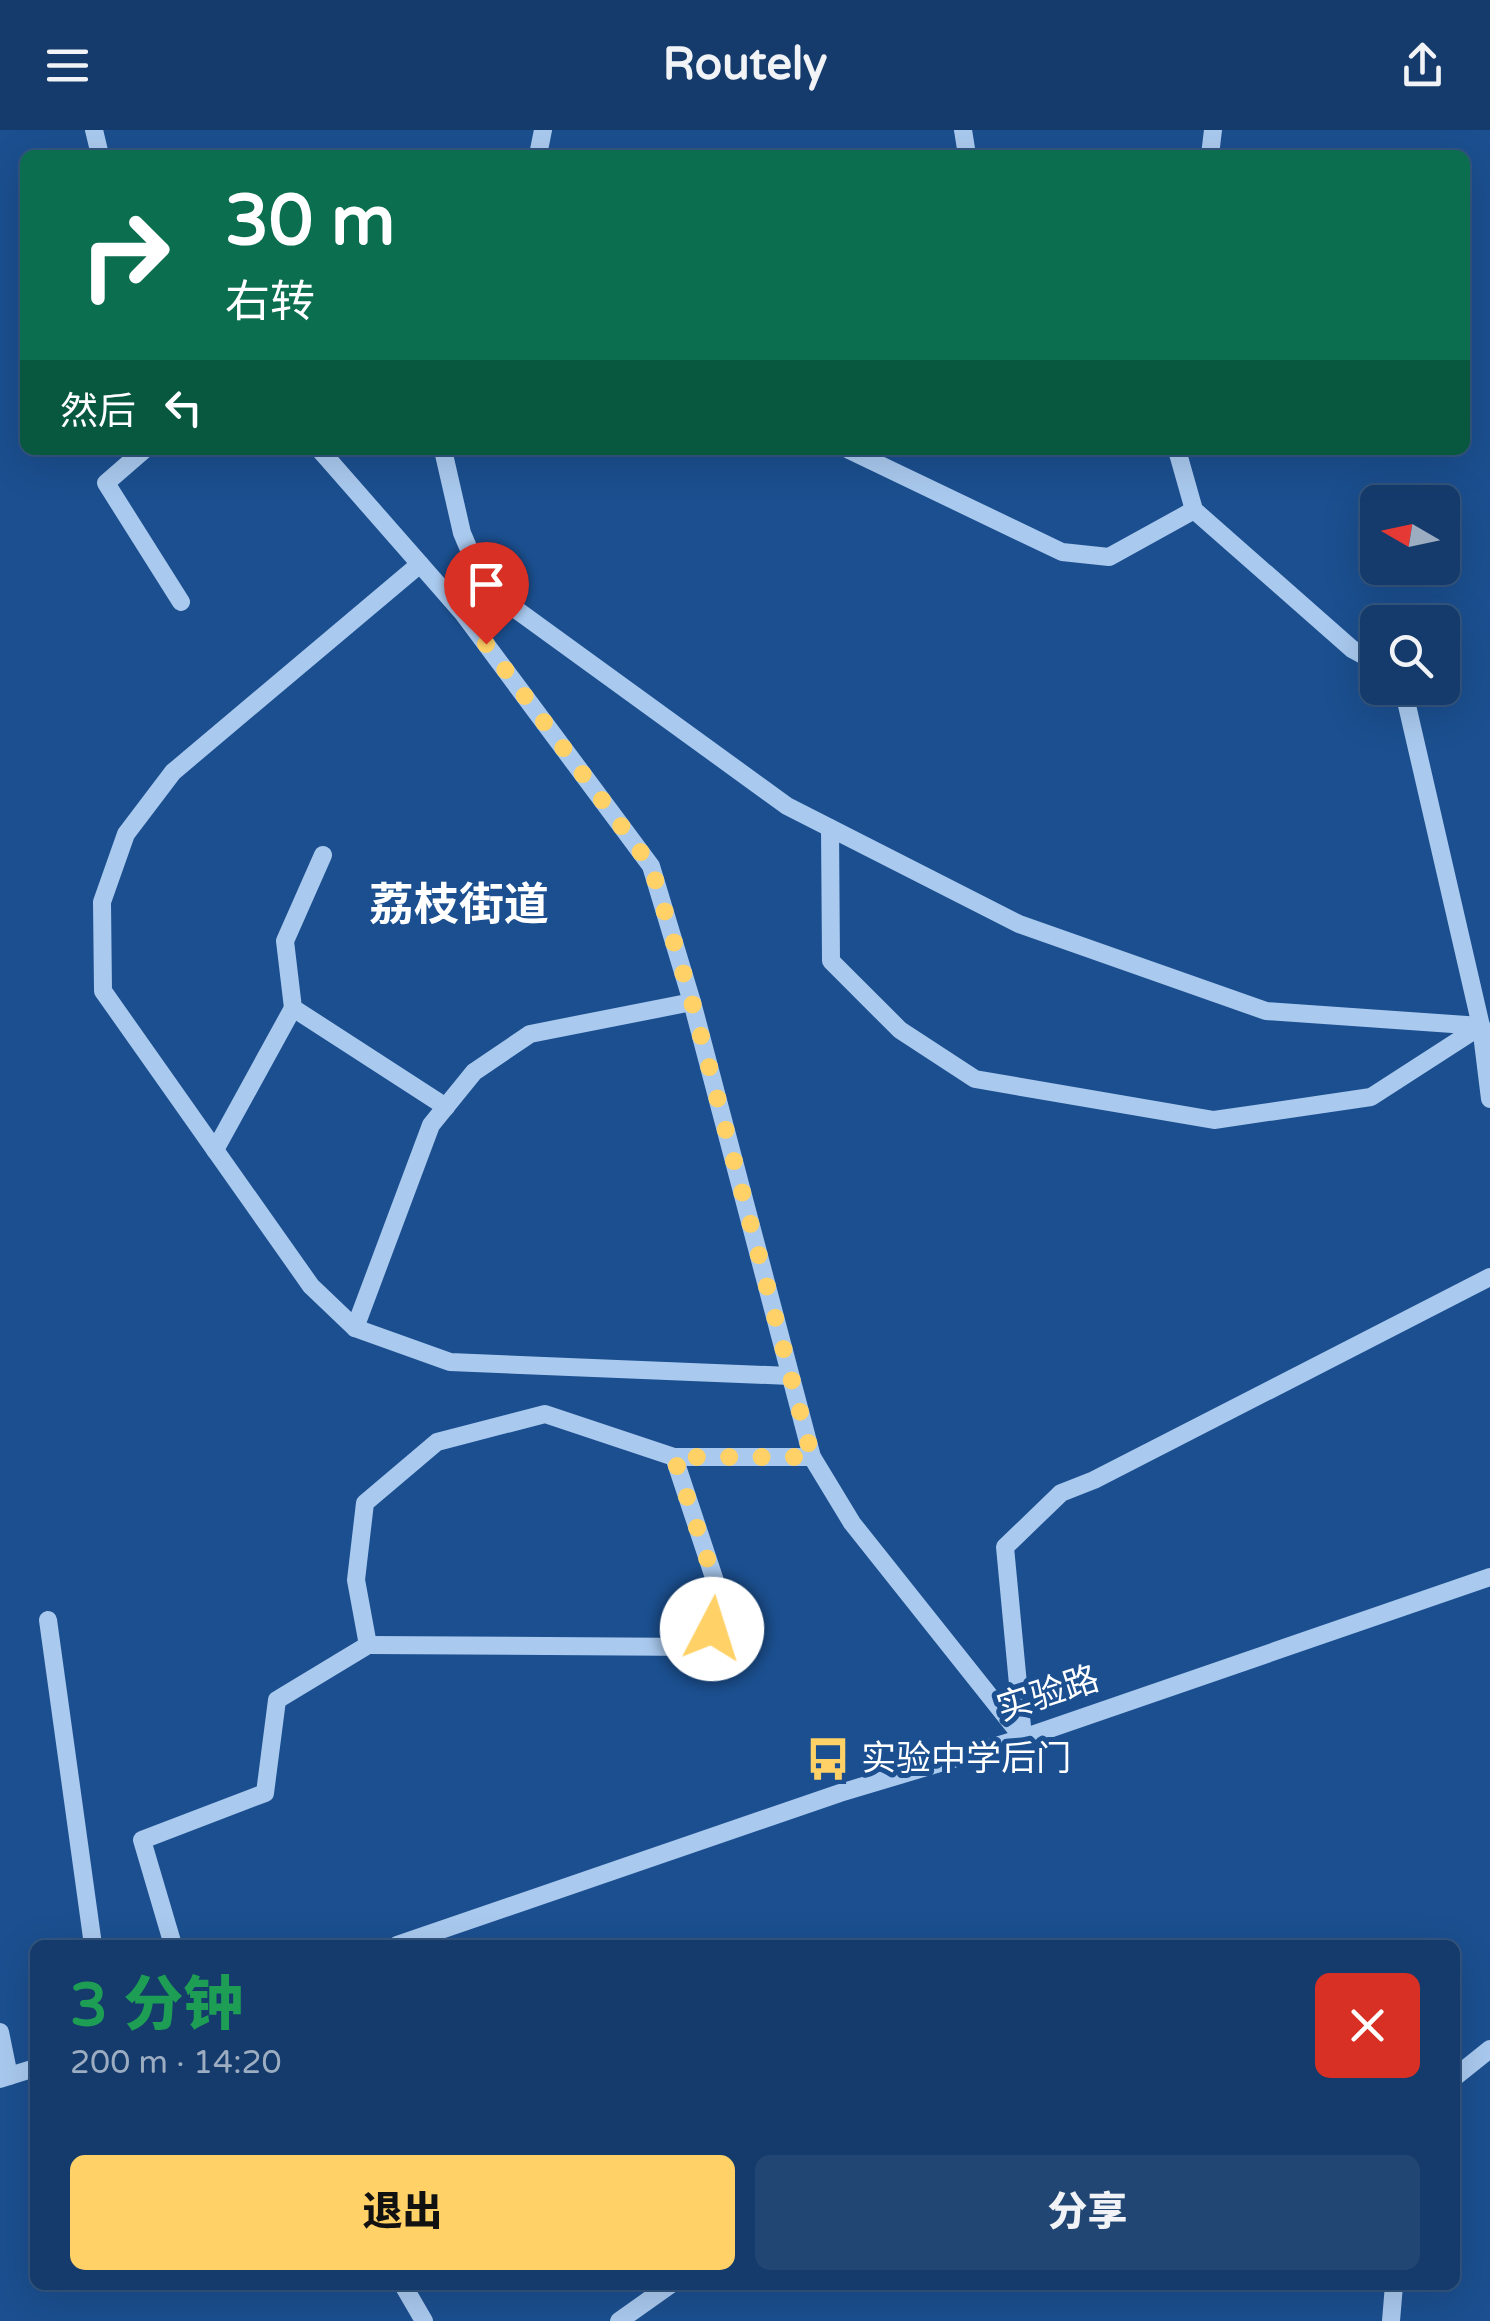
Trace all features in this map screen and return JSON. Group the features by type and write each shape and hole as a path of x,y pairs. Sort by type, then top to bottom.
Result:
{"street":[{"path":"138,455 106,483 181,602"},
{"path":"324,455 462,612 651,866 692,1002 812,1457 852,1523 1022,1738"},
{"path":"445,455 462,533 485,587 786,806 1018,924 1266,1011 1480,1026"},
{"path":"859,455 1062,552 1108,557 1194,510"},
{"path":"1178,455 1194,510 1360,653"},
{"path":"420,564 173,772 126,834 102,902 103,991 312,1286 355,1328 450,1362 790,1376"},
{"path":"462,612 485,587"},
{"path":"1407,705 1480,1026 1490,1099"},
{"path":"830,828 831,961 900,1030 975,1079 1214,1120 1372,1098 1480,1026"},
{"path":"215,1150 293,1008 284,940 323,856"},
{"path":"355,1328 431,1125 474,1072 530,1034 692,1002"},
{"path":"293,1008 446,1107"},
{"path":"1022,1738 1005,1547 1061,1493 1094,1480 1490,1277"},
{"path":"368,1645 356,1580 365,1503 437,1442 545,1414 674,1457 812,1457"},
{"path":"172,1940 142,1840 266,1793 277,1700 368,1645 700,1647 724,1610 674,1457"},
{"name":"实验路","path":"412,1940 840,1793 1022,1738 1490,1577"},
{"path":"48,1620 93,1940"},
{"path":"0,2032 4,2078 30,2070"},
{"path":"1460,2074 1490,2050"},
{"path":"406,2290 424,2321"},
{"path":"619,2321 663,2290"},
{"path":"1391,2321 1394,2290"}],"place":[{"name":"实验中学后门","path":"828,1759"}],"district":[{"name":"荔枝街道","path":"459,906"}],"route":[{"path":"486,644 651,866 692,1002 812,1457 674,1457 724,1610 712,1629"}]}
